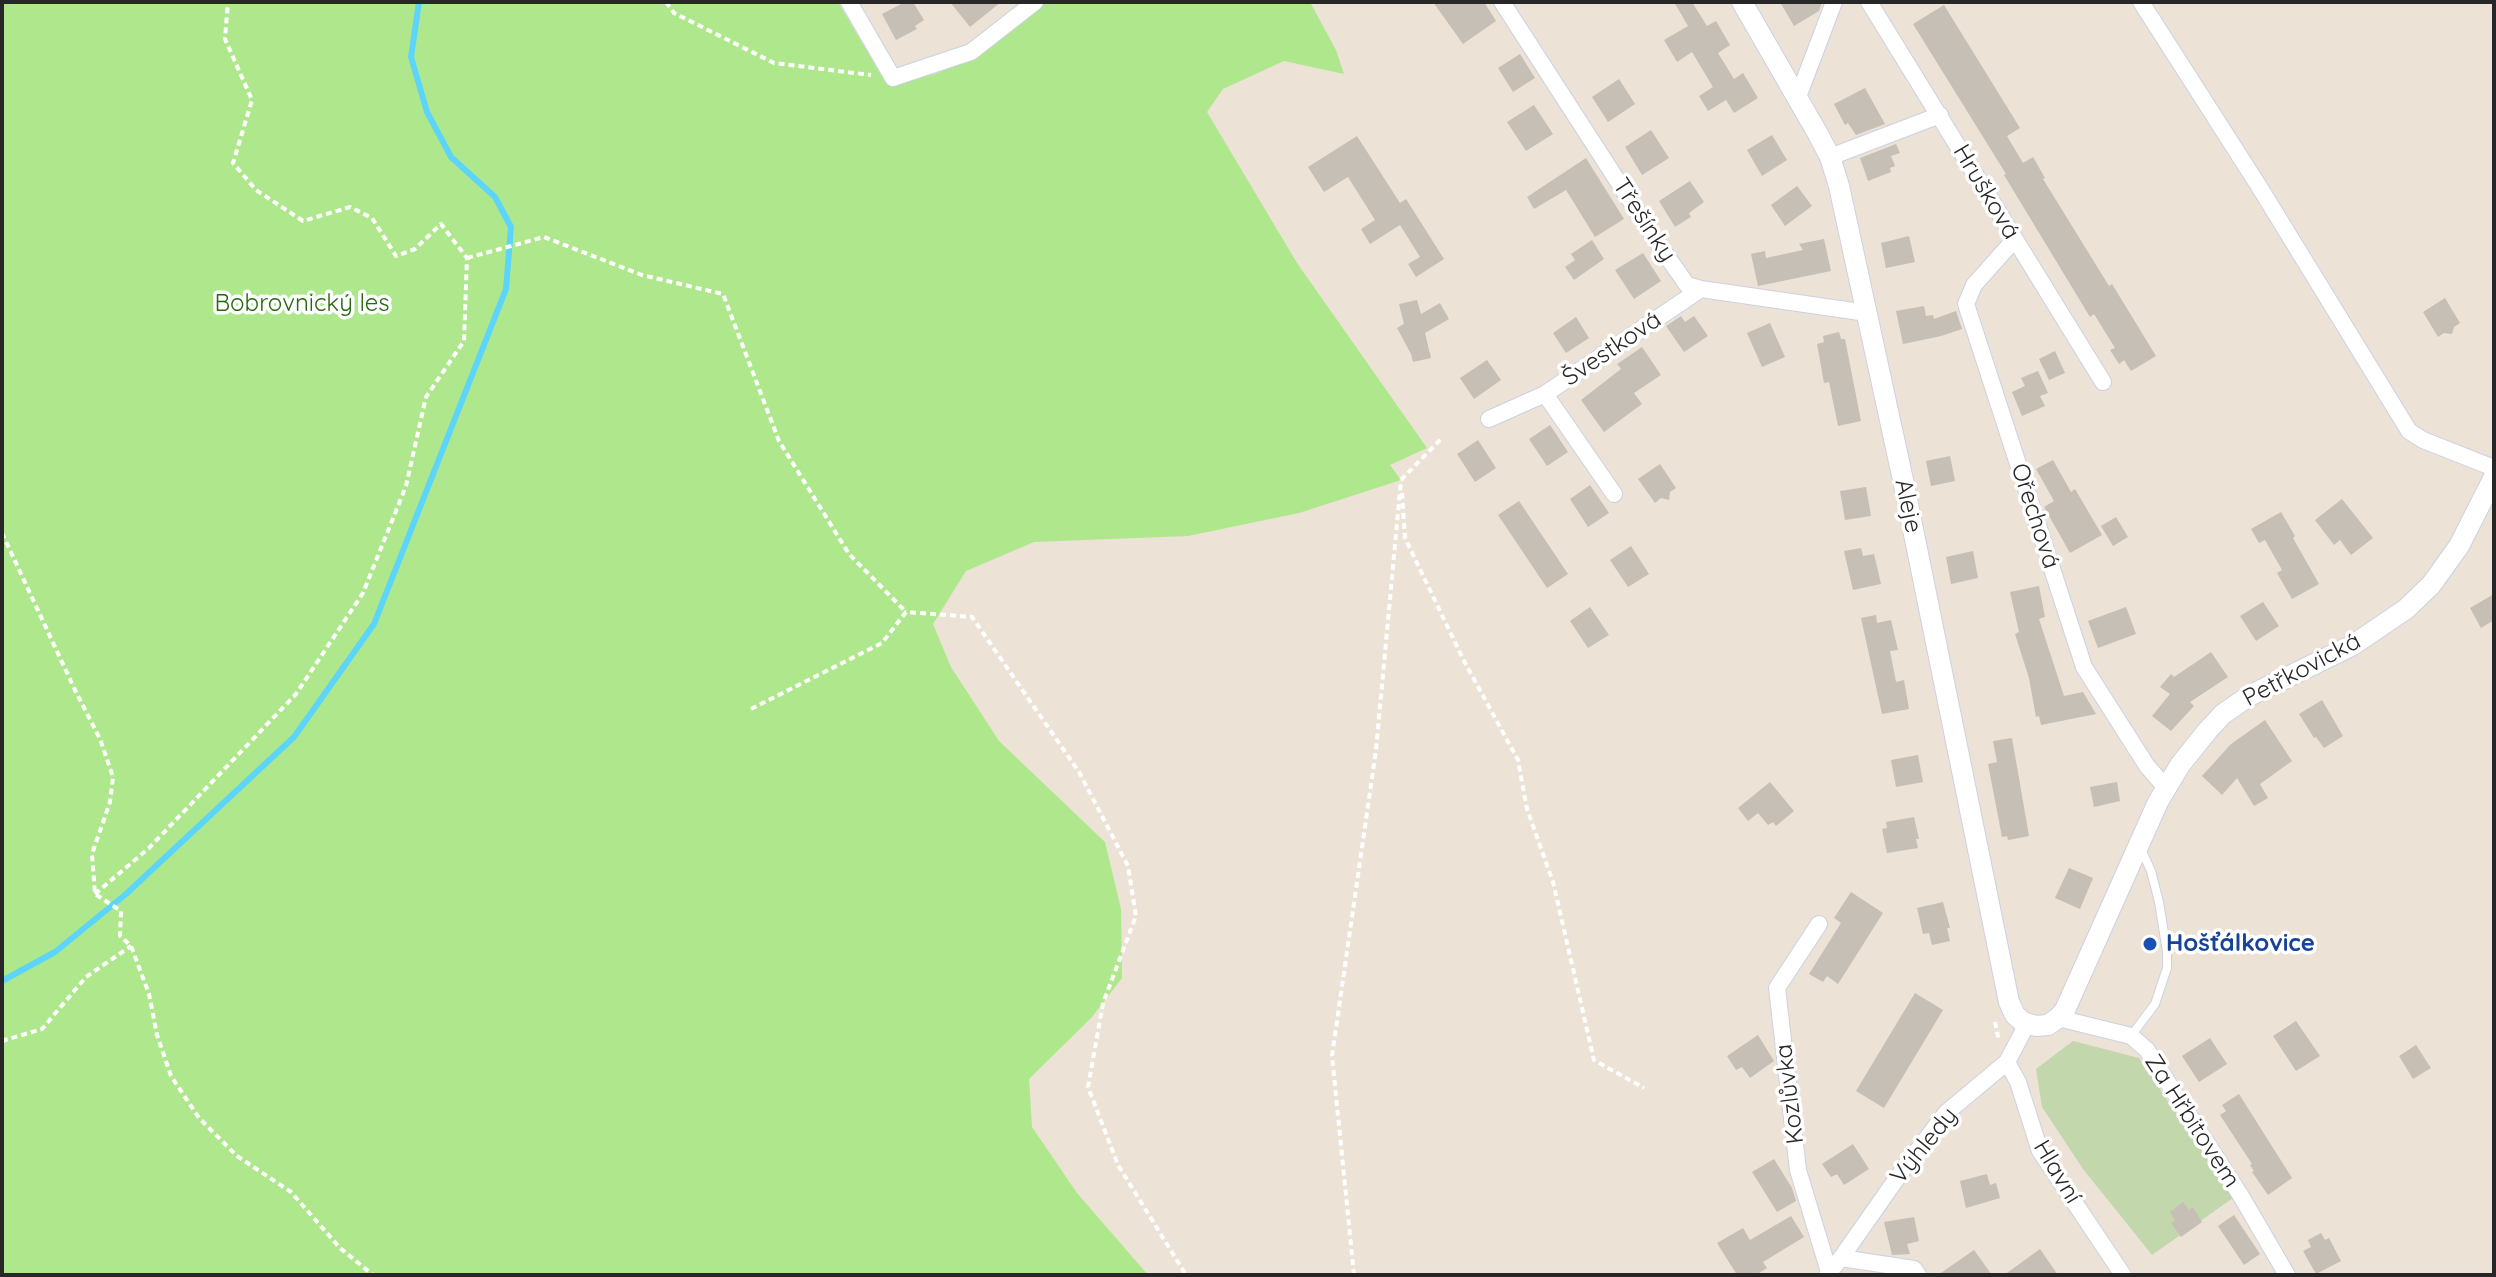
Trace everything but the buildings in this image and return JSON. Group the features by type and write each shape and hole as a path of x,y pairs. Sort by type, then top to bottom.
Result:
{"street":[{"path":"849,2 893,78 971,52 1035,2"},
{"name":"Třešínky","path":"1502,2 1657,242 1687,285 1701,289"},
{"name":"Aleje","path":"1742,2 1830,157 1839,186 2009,1002 2015,1015 2027,1024"},
{"path":"1798,97 1834,2"},
{"name":"Hrušková","path":"1869,2 2103,382"},
{"path":"2141,2 2409,431 2423,440 2494,468"},
{"path":"1830,157 1940,115"},
{"name":"Ořechová","path":"2015,239 1974,285 1966,304 2084,667 2147,766 2166,788"},
{"path":"1701,289 1867,313"},
{"name":"Švestková","path":"1614,494 1545,394 1701,289"},
{"path":"1489,419 1545,394"},
{"name":"Petřkovická","path":"2058,1018 2074,992 2166,788 2196,743 2231,708 2260,689 2353,645 2406,609 2447,564 2490,499 2494,477"},
{"name":"Kozlůvka","path":"1819,924 1777,988 1798,1170 1828,1274"},
{"path":"2027,1024 2044,1026 2058,1018"},
{"name":"Za Hřbitovem","path":"2058,1018 2131,1036 2147,1050 2241,1196 2287,1275"},
{"name":"Výhledy","path":"1828,1274 1946,1113 2007,1062 2027,1024"},
{"name":"Hlavní","path":"2007,1062 2018,1082 2040,1151 2123,1275"},
{"path":"1841,1258 1914,1269 1918,1275"}],"lane":[{"path":"2131,1036 2155,1004 2167,968 2159,902 2149,865 2138,845"}],"path":[{"path":"95,894 149,848 296,694 363,593 406,486 426,397 464,341 467,258 441,224 415,249 396,256 372,218 350,207 303,221 256,190 233,163 252,100 225,39 228,2"},
{"path":"666,2 674,13 774,63 893,78"},
{"path":"467,258 544,237 642,275 723,294 779,441 849,554 906,612 972,617 1079,772 1128,866 1136,916 1103,1003 1088,1087 1118,1165 1186,1275"},
{"path":"1354,1275 1332,1056 1376,750 1401,480 1441,439"},
{"path":"1401,480 1405,538 1464,661 1518,760 1527,809 1553,882 1594,1060 1644,1088"},
{"path":"2,533 100,739 113,777 110,802 92,854 95,894 121,911 120,936 131,946 149,994 157,1035 171,1076 199,1118 237,1156 291,1192 340,1248 373,1275"},
{"path":"751,709 882,643 906,612"},
{"path":"2,1041 42,1029 86,977 131,946"}],"green space":[{"name":"Bobrovnický les","path":"2,2 838,2 887,85 935,74 973,57 1045,2 1310,2 1336,50 1344,74 1284,61 1223,89 1207,112 1297,263 1427,448 1390,465 1401,480 1299,513 1188,536 1034,542 966,571 933,624 951,667 999,741 1105,842 1121,909 1122,978 1092,1017 1029,1079 1032,1127 1077,1193 1148,1275 2,1275"},
{"path":"2073,1041 2139,1058 2233,1198 2152,1255 2083,1169 2042,1107 2036,1069"}],"waterway":[{"path":"2,981 55,952 126,894 294,737 374,624 506,289 511,227 495,197 451,157 427,112 411,57 419,2"}],"place":[{"name":"Hošťálkovice","path":"2150,944"}]}
